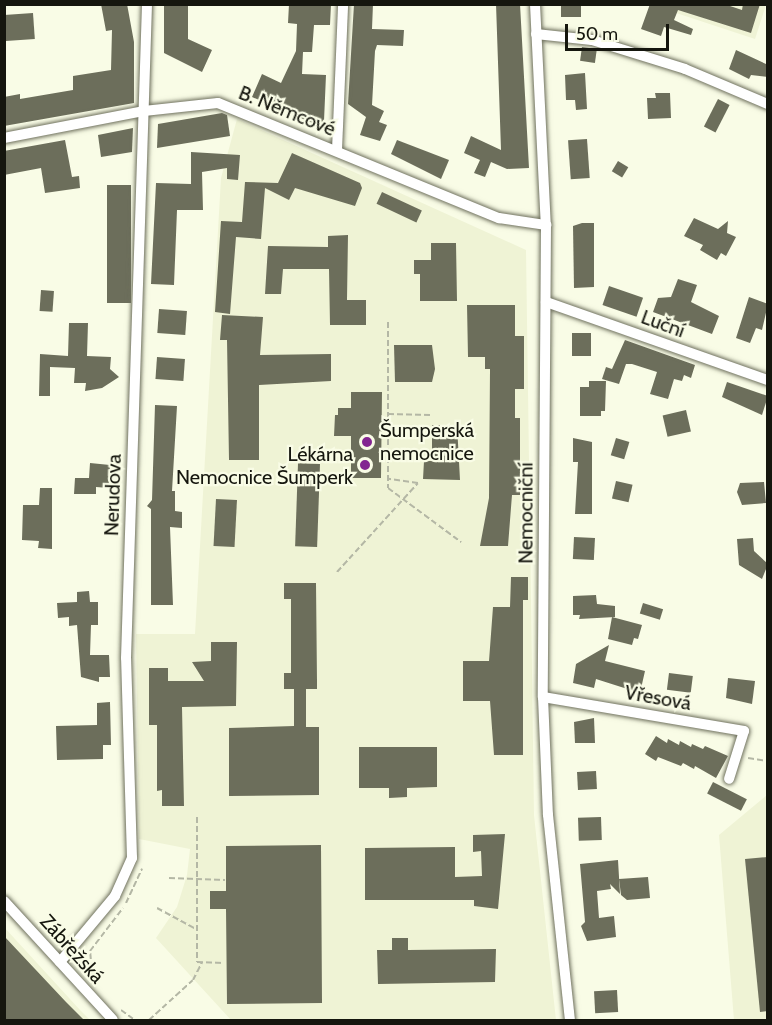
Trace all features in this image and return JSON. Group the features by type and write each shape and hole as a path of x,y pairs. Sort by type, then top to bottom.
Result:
{"street":[{"name":"Nerudova","path":"60,962 115,896 131,868 132,858 126,658 147,4"},
{"path":"337,150 343,4"},
{"name":"Nemocniční","path":"535,4 546,225 543,697 548,815 570,1020"},
{"path":"536,34 612,47 686,69 768,104"},
{"name":"B. Němcové","path":"4,138 144,111 219,103 499,218 546,225"},
{"name":"Luční","path":"546,302 768,381"},
{"name":"Vřesová","path":"543,697 744,731 729,779"},
{"name":"Zábřežská","path":"4,901 113,1020"}],"path":[{"path":"388,322 388,488 461,542"},
{"path":"388,414 430,415"},
{"path":"337,572 418,483 388,479"},
{"path":"736,755 768,762"},
{"path":"198,817 197,962 224,963"},
{"path":"96,983 88,966 90,951 131,897 144,859"},
{"path":"169,878 225,880"},
{"path":"157,908 196,929"},
{"path":"149,1020 193,980 202,962"},
{"path":"115,1008 135,1020"}],"shaded area":[{"path":"652,5 766,5 755,39"},
{"name":"Šumperská nemocnice","path":"237,119 526,250 534,815 556,1020 231,1020 156,938 177,907 187,875 190,849 139,839 136,634 195,634 221,178"},
{"path":"767,795 767,1020 734,1020 719,835"},
{"path":"4,927 80,1010 90,1020 5,1020"}],"building":[{"path":"101,4 127,4 134,42 134,103 4,126 4,97 20,94 20,99 73,90 73,76 111,70 112,30 106,31"},
{"path":"164,4 188,4 188,39 212,50 202,72 164,53"},
{"path":"289,4 331,4 330,25 314,25 312,52 303,52 302,74 326,75 324,121 317,125 252,97 262,74 281,83 296,51 297,24 288,23"},
{"path":"354,4 373,4 372,29 404,30 403,46 377,45 375,51 372,105 384,111 379,122 387,125 380,141 360,135 366,117 348,104"},
{"path":"496,4 520,4 529,168 507,169 491,162 485,177 474,173 480,160 464,153 471,136 501,150"},
{"path":"561,4 581,4 581,17 561,17"},
{"path":"650,4 724,4 742,10 743,4 760,4 751,33 678,10 674,20 693,29 691,35 664,27 661,36 641,29"},
{"path":"33,13 35,39 6,41 4,15"},
{"path":"582,47 597,49 595,63 580,61"},
{"path":"736,50 766,64 768,77 751,75 749,79 729,69"},
{"path":"585,73 587,109 576,110 575,100 566,100 565,75"},
{"path":"655,93 670,93 671,118 648,119 647,98 656,98"},
{"path":"718,99 730,105 716,133 704,127"},
{"path":"222,113 227,115 230,136 157,148 158,124"},
{"path":"133,128 132,152 101,157 98,135"},
{"path":"587,139 590,178 571,179 568,140"},
{"path":"65,140 72,177 79,176 80,188 45,193 41,168 4,175 4,151"},
{"path":"397,140 449,160 441,179 391,154"},
{"path":"191,152 240,155 238,180 227,179 227,168 202,172 203,210 177,210 174,285 151,284 156,183 191,184"},
{"path":"292,153 360,183 362,188 355,206 295,188 289,200 265,188 261,239 236,237 230,314 215,312 221,221 242,222 245,182 278,183"},
{"path":"618,161 628,167 622,177 612,171"},
{"path":"107,185 131,185 131,303 107,303"},
{"path":"382,192 422,211 416,222 377,204"},
{"path":"694,218 718,229 728,221 727,233 736,237 726,256 721,253 717,260 700,250 703,245 684,236"},
{"path":"594,223 594,287 574,288 573,226"},
{"path":"348,235 347,300 366,300 366,325 330,325 329,269 283,269 281,294 265,294 268,246 328,247 328,236"},
{"path":"431,243 456,243 457,301 420,301 420,274 414,274 414,260 431,260"},
{"path":"678,279 697,285 691,302 719,316 712,334 653,312 658,298 671,297"},
{"path":"609,286 643,298 637,317 602,305"},
{"path":"41,290 54,291 53,312 40,311"},
{"path":"749,297 768,304 762,330 756,328 750,343 736,338"},
{"path":"467,305 515,305 515,336 524,336 524,389 515,389 515,418 520,418 520,495 512,495 508,546 480,546 489,498 490,369 485,369 485,357 468,357"},
{"path":"159,309 187,311 185,335 157,333"},
{"path":"222,315 263,317 260,355 331,354 331,381 259,385 259,460 229,460 227,340 220,340"},
{"path":"69,323 88,323 87,356 111,357 110,369 119,377 102,388 85,391 86,383 74,383 75,368 50,367 50,396 39,396 40,354 68,356"},
{"path":"572,333 591,333 591,356 572,356"},
{"path":"625,340 695,365 691,378 684,375 682,381 674,379 668,399 650,394 657,372 632,364 626,364 619,384 602,379 606,367 612,369"},
{"path":"394,345 432,345 435,369 432,382 395,382"},
{"path":"157,357 185,359 183,381 155,379"},
{"path":"589,381 606,381 605,411 601,411 601,416 580,416 580,387 589,387"},
{"path":"727,382 768,396 762,415 722,397"},
{"path":"351,392 382,392 381,478 351,478 351,436 334,436 335,415 338,415 338,408 351,408"},
{"path":"155,405 177,406 172,491 175,491 175,511 182,512 182,528 170,527 173,605 151,605 151,509 147,506 152,500"},
{"path":"686,410 691,431 668,437 663,415"},
{"path":"432,425 457,425 460,480 423,479 424,461 432,461"},
{"path":"573,438 592,442 592,514 575,514 578,462 573,462"},
{"path":"616,438 629,442 624,459 611,455"},
{"path":"90,463 110,465 109,488 96,487 96,494 74,494 75,478 89,478"},
{"path":"298,463 320,464 317,547 295,546"},
{"path":"616,481 633,485 629,502 612,499"},
{"path":"764,482 766,503 742,505 737,492 740,483"},
{"path":"40,488 52,488 52,549 38,548 39,541 22,540 23,505 39,505"},
{"path":"216,499 237,500 235,547 214,546"},
{"path":"574,537 595,538 594,560 573,559"},
{"path":"753,538 754,551 768,564 762,579 739,565 737,539"},
{"path":"511,577 528,577 528,600 523,600 523,755 494,755 490,701 463,701 463,661 489,661 493,607 510,607"},
{"path":"284,583 316,583 317,689 306,689 306,727 319,727 319,795 229,796 229,728 294,726 294,689 284,689 284,673 291,673 291,599 284,599"},
{"path":"89,591 90,602 98,602 98,625 91,625 90,655 109,655 110,677 99,677 99,682 81,677 77,625 69,626 69,617 58,618 57,603 77,602 77,592"},
{"path":"596,595 597,604 615,606 615,617 579,619 580,615 573,615 573,596"},
{"path":"643,603 663,609 660,620 640,614"},
{"path":"612,617 642,625 638,639 634,638 632,645 608,639"},
{"path":"211,642 237,642 236,706 182,707 184,806 162,806 162,790 157,791 157,725 149,725 149,668 168,668 168,681 204,681 192,662 211,661"},
{"path":"609,645 605,661 645,671 640,693 596,679 594,688 573,683 576,664"},
{"path":"669,673 693,676 691,693 667,690"},
{"path":"728,678 755,681 752,704 726,698"},
{"path":"110,702 111,745 103,745 103,759 57,760 56,726 97,725 97,703"},
{"path":"594,718 595,743 575,743 574,722"},
{"path":"656,736 667,743 668,739 679,745 680,741 691,747 692,744 703,749 705,746 728,756 716,778 695,766 694,769 683,763 681,766 658,757 656,761 645,754"},
{"path":"359,747 437,747 437,787 407,788 407,797 389,798 389,788 359,788"},
{"path":"596,771 597,789 578,790 577,772"},
{"path":"713,782 747,799 741,811 707,794"},
{"path":"601,817 602,840 579,841 578,818"},
{"path":"505,834 498,909 474,906 474,900 365,900 365,848 455,847 455,877 482,876 481,851 473,852 473,835"},
{"path":"321,845 322,1003 227,1004 226,909 210,909 210,891 226,891 226,846"},
{"path":"768,857 768,1011 760,1012 745,859"},
{"path":"618,860 620,894 610,884 611,889 597,891 599,918 614,916 616,937 587,941 581,926 585,922 580,864"},
{"path":"648,877 650,898 627,900 621,895 619,879"},
{"path":"4,936 66,1002 84,1020 4,1020"},
{"path":"392,938 408,938 408,950 496,949 495,982 378,984 377,950 392,950"},
{"path":"617,990 618,1012 595,1013 594,991"}],"place":[{"name":"Šumperská nemocnice","path":"367,442"},
{"name":"Lékárna Nemocnice Šumperk","path":"365,465"}]}
